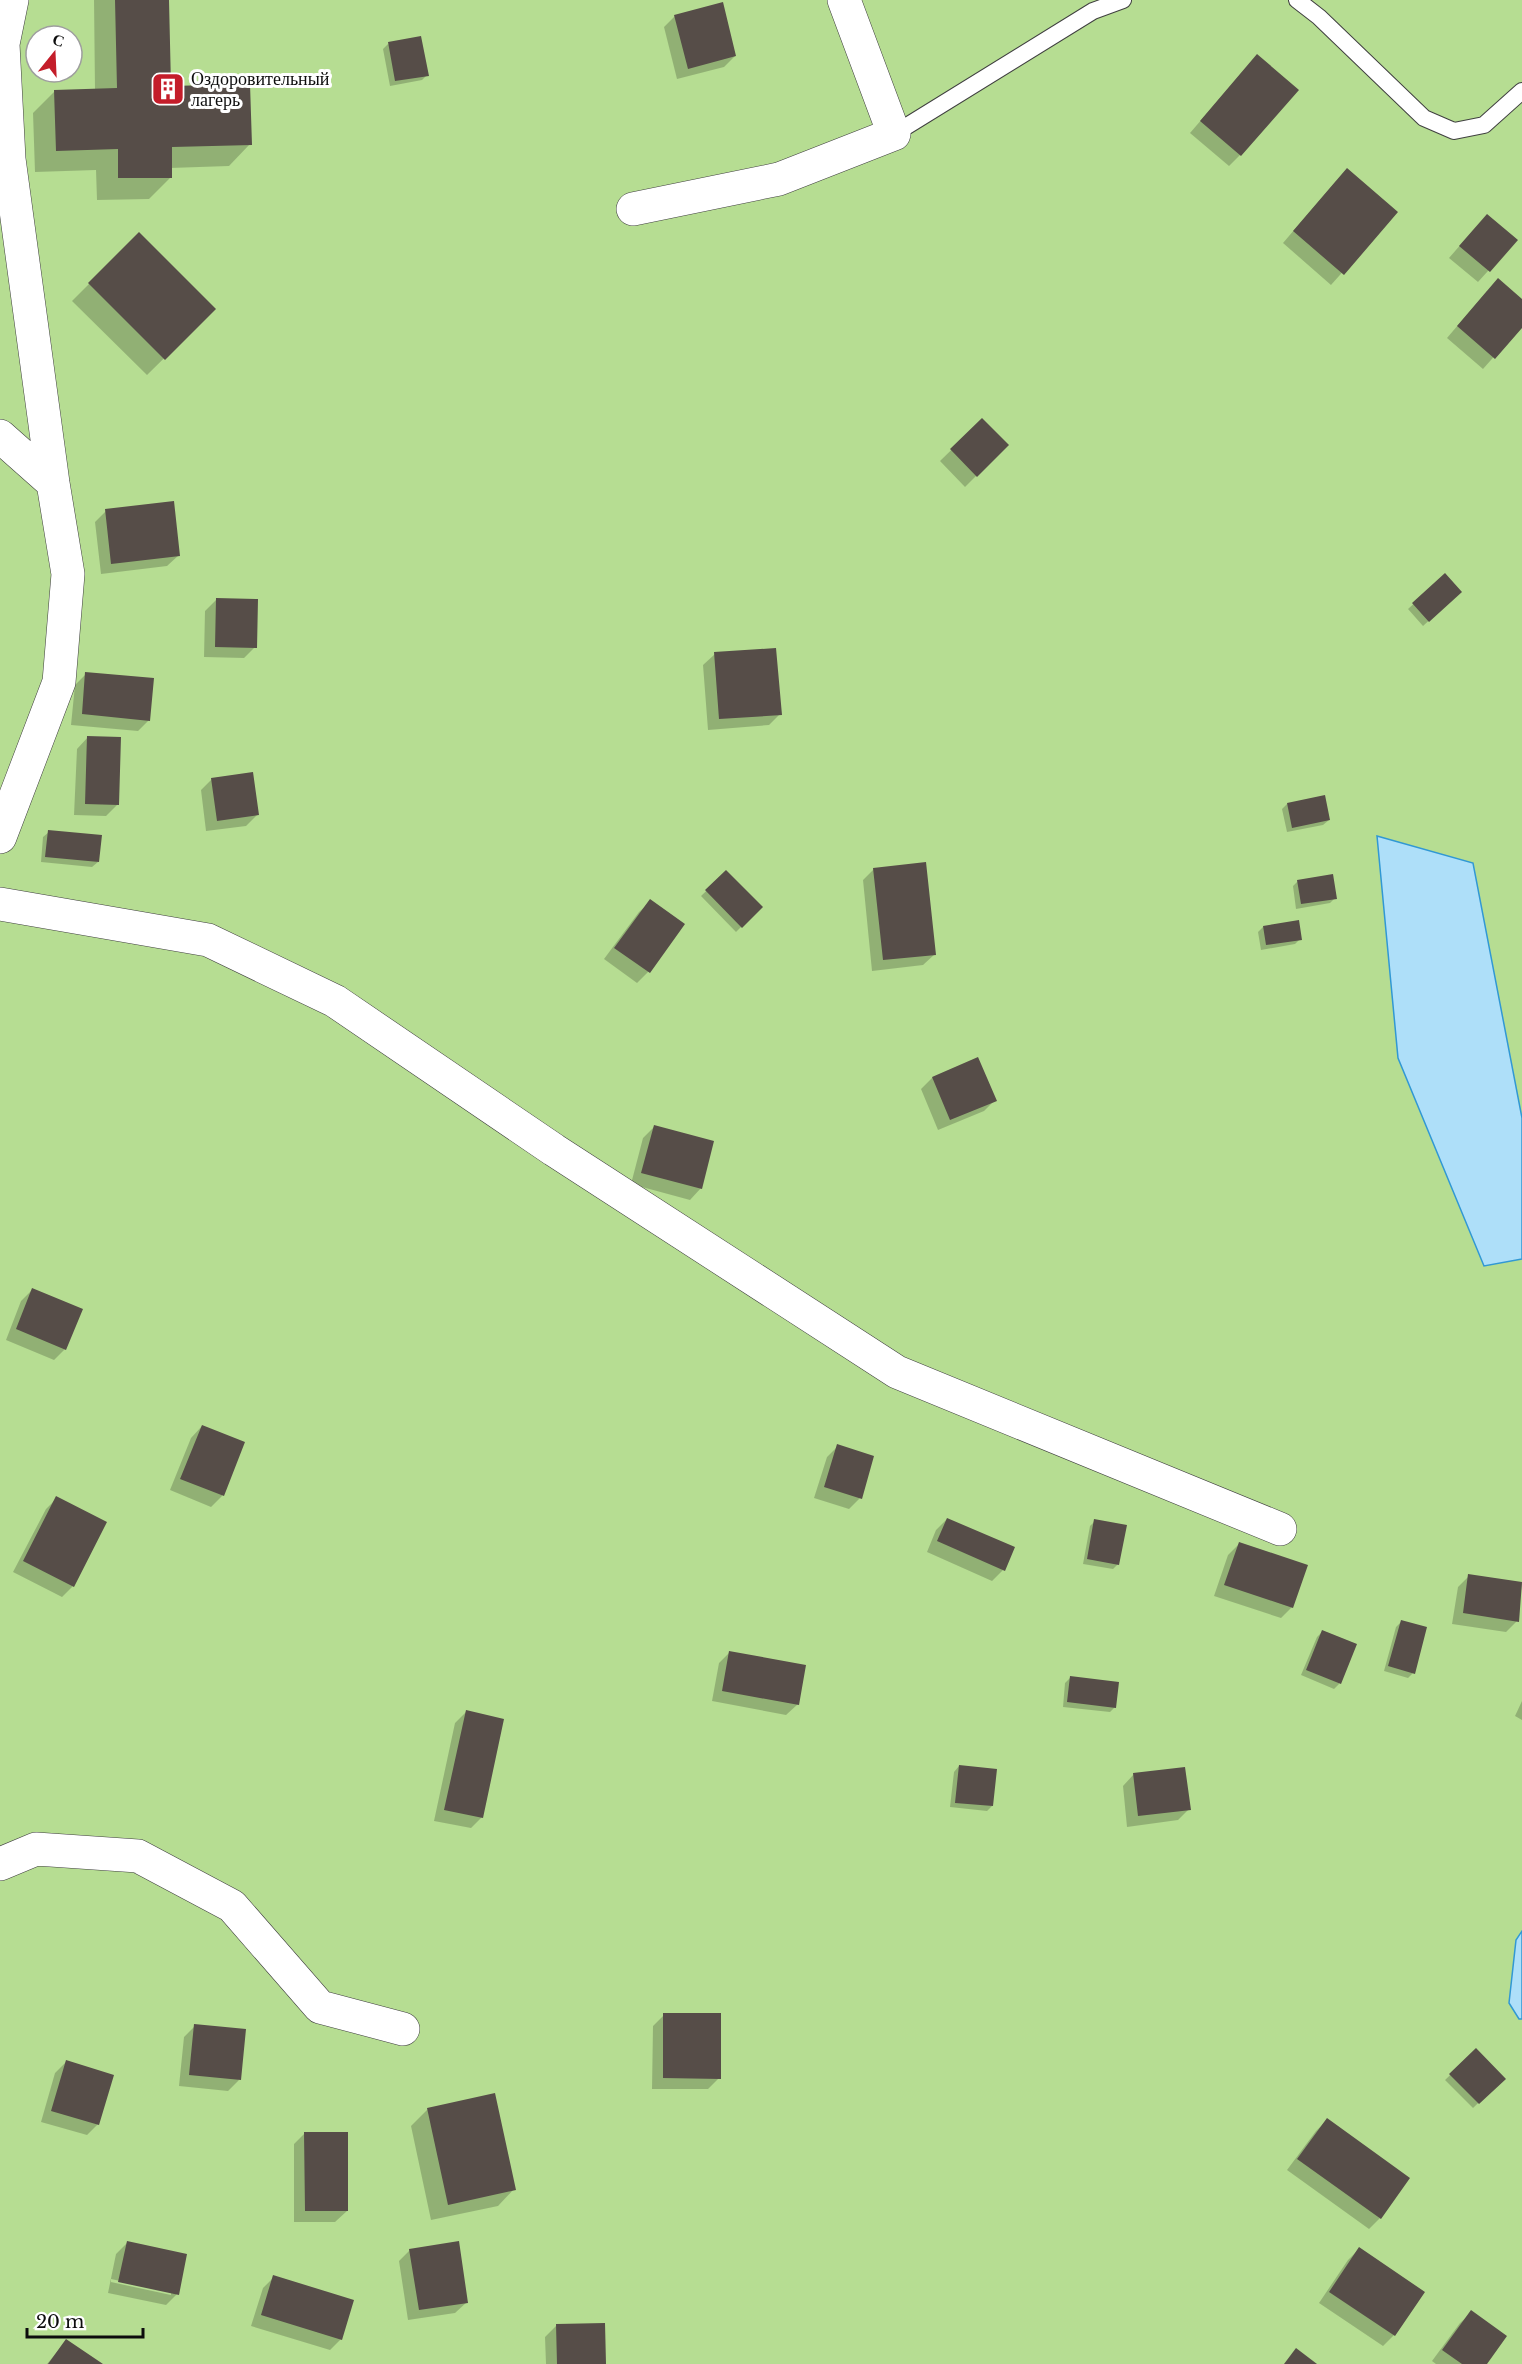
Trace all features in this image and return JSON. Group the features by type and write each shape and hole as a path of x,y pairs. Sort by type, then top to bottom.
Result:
{"street":[{"path":"0,837 59,682 68,574 52,483 9,159 3,44 12,0"},
{"path":"633,209 779,179 894,134 844,0"},
{"path":"0,436 52,483"},
{"path":"0,904 208,940 335,1001 564,1157 897,1372 1280,1529"},
{"path":"0,1864 36,1849 138,1856 232,1906 320,2007 403,2029"}],"lane":[{"path":"894,134 1093,11 1123,0"},
{"path":"1297,0 1319,17 1424,118 1454,131 1484,125 1522,91"}],"green space":[{"path":"0,0 1522,0 1522,2364 0,2364"}],"water":[{"path":"1377,836 1473,863 1522,1118 1522,1259 1484,1266 1398,1058"},
{"path":"1522,1931 1522,2019 1519,2019 1509,2003 1516,1940"}],"building":[{"name":"Оздоровительный лагерь","path":"115,0 169,0 171,86 250,84 252,145 172,147 172,178 118,178 118,149 56,151 54,90 117,88"},
{"path":"723,2 736,56 688,69 674,15"},
{"path":"421,36 429,76 395,81 388,42"},
{"path":"1257,54 1299,90 1241,156 1200,121"},
{"path":"1347,168 1398,212 1344,275 1293,231"},
{"path":"1487,214 1518,240 1490,272 1459,246"},
{"path":"139,232 216,309 165,360 88,283"},
{"path":"1498,278 1522,299 1522,328 1495,359 1457,326"},
{"path":"982,418 1009,445 977,477 950,449"},
{"path":"174,501 180,556 111,564 105,509"},
{"path":"1445,573 1462,592 1429,622 1412,603"},
{"path":"216,598 258,599 257,648 215,647"},
{"path":"776,648 782,715 719,719 714,652"},
{"path":"85,672 154,678 150,721 82,714"},
{"path":"87,736 121,737 119,805 85,804"},
{"path":"253,772 259,815 217,821 211,778"},
{"path":"1325,795 1330,820 1292,828 1287,803"},
{"path":"48,830 102,835 99,862 45,857"},
{"path":"926,862 936,955 883,960 873,868"},
{"path":"726,870 763,907 742,928 705,890"},
{"path":"1333,874 1337,899 1301,904 1297,880"},
{"path":"650,899 685,924 650,973 614,948"},
{"path":"1299,920 1302,940 1266,945 1263,926"},
{"path":"978,1057 997,1101 950,1120 932,1077"},
{"path":"654,1125 714,1141 702,1189 641,1173"},
{"path":"32,1288 83,1309 66,1350 16,1329"},
{"path":"202,1425 245,1442 224,1496 180,1479"},
{"path":"837,1444 874,1456 862,1499 824,1487"},
{"path":"56,1496 107,1522 74,1587 23,1561"},
{"path":"947,1518 1015,1547 1005,1571 937,1541"},
{"path":"1094,1519 1127,1525 1119,1565 1087,1559"},
{"path":"1239,1542 1308,1565 1293,1608 1224,1585"},
{"path":"1468,1574 1522,1582 1519,1622 1463,1613"},
{"path":"1401,1620 1427,1627 1415,1674 1388,1666"},
{"path":"1322,1630 1357,1644 1341,1684 1306,1670"},
{"path":"729,1651 806,1665 799,1705 722,1691"},
{"path":"1070,1676 1119,1682 1116,1708 1067,1702"},
{"path":"466,1710 504,1719 483,1818 444,1810"},
{"path":"959,1765 997,1769 993,1806 955,1803"},
{"path":"1185,1767 1191,1810 1138,1816 1133,1773"},
{"path":"663,2013 721,2013 721,2079 663,2078"},
{"path":"194,2024 246,2029 241,2080 189,2075"},
{"path":"1476,2048 1506,2079 1479,2104 1449,2074"},
{"path":"66,2060 114,2075 99,2125 51,2111"},
{"path":"495,2093 516,2190 448,2205 427,2108"},
{"path":"1327,2118 1410,2178 1381,2219 1297,2159"},
{"path":"304,2132 348,2132 348,2211 305,2211"},
{"path":"127,2241 187,2254 179,2295 118,2282"},
{"path":"459,2241 468,2303 419,2310 409,2249"},
{"path":"1359,2247 1425,2292 1395,2336 1329,2292"},
{"path":"273,2275 354,2300 342,2340 261,2315"},
{"path":"1471,2310 1507,2336 1487,2364 1462,2364 1442,2350"},
{"path":"605,2323 606,2364 557,2364 556,2324"},
{"path":"66,2339 103,2364 48,2364"},
{"path":"1296,2348 1317,2364 1284,2364"}],"place":[{"name":"Оздоровительный лагерь","path":"168,89"}]}
